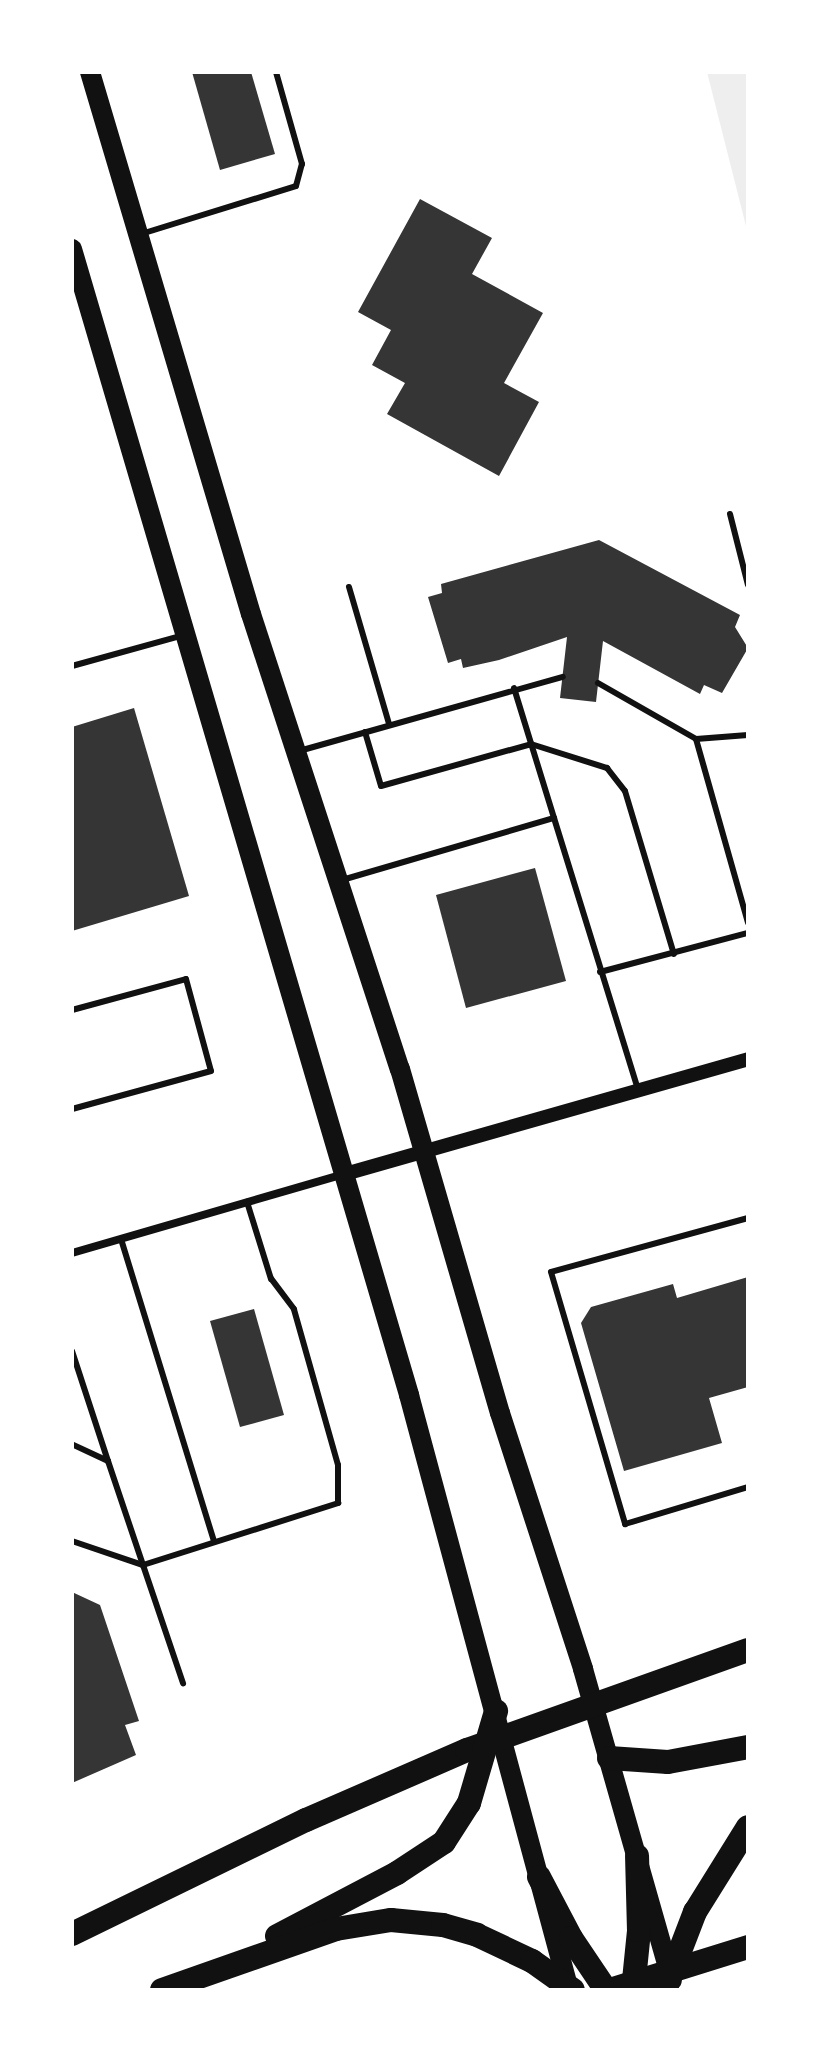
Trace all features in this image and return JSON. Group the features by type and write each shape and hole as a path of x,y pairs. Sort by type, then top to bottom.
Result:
{"highway":[{"path":"72,1934 306,1820 467,1750 748,1650"},
{"path":"211,1970 397,1873 444,1842 469,1803 496,1711"},
{"path":"609,1758 668,1762 748,1747"},
{"path":"670,1984 708,1888 748,1827"},
{"path":"633,1990 639,1931 637,1856"},
{"path":"539,1877 562,1923 608,1990 748,1947"},
{"path":"162,1990 211,1970 349,1925 403,1920 477,1935 532,1961 570,1988"}],"main road":[{"path":"90,72 296,752 424,1151 609,1758 670,1984"},
{"path":"72,249 345,1174 496,1711 570,1988"}],"street":[{"path":"72,1253 748,1059"}],"lane":[{"path":"138,235 296,186 302,164 276,72"},
{"path":"730,514 748,585"},
{"path":"349,587 389,724"},
{"path":"72,666 185,635"},
{"path":"296,752 514,688 563,677"},
{"path":"598,683 696,739 748,735"},
{"path":"514,688 638,1089"},
{"path":"365,732 381,786 531,744 607,768 625,791 674,954"},
{"path":"696,739 748,923"},
{"path":"338,881 554,818"},
{"path":"600,972 748,933"},
{"path":"72,1010 186,979 211,1071 72,1109"},
{"path":"72,1541 143,1565 338,1503 338,1465 294,1309 271,1279 247,1202"},
{"path":"748,1218 551,1272 625,1524 748,1487"},
{"path":"121,1239 214,1542"},
{"path":"72,1351 183,1683"},
{"path":"72,1444 108,1461"}],"shaded area":[{"path":"707,72 748,72 748,234"}],"building":[{"path":"192,72 251,72 275,154 220,170"},
{"path":"420,199 492,238 472,274 543,313 504,383 539,402 499,476 387,414 405,383 372,365 391,330 358,312"},
{"path":"599,540 740,615 735,627 748,648 722,693 704,685 700,694 603,641 596,702 560,698 567,637 499,660 463,668 461,659 448,663 428,597 442,593 441,584"},
{"path":"134,708 189,896 72,931 72,727"},
{"path":"535,868 566,981 466,1008 436,895"},
{"path":"748,1277 748,1387 709,1398 722,1443 624,1471 581,1323 591,1307 673,1284 677,1298"},
{"path":"254,1309 284,1415 240,1427 210,1321"},
{"path":"72,1592 100,1605 139,1721 125,1725 136,1755 72,1783"}]}
